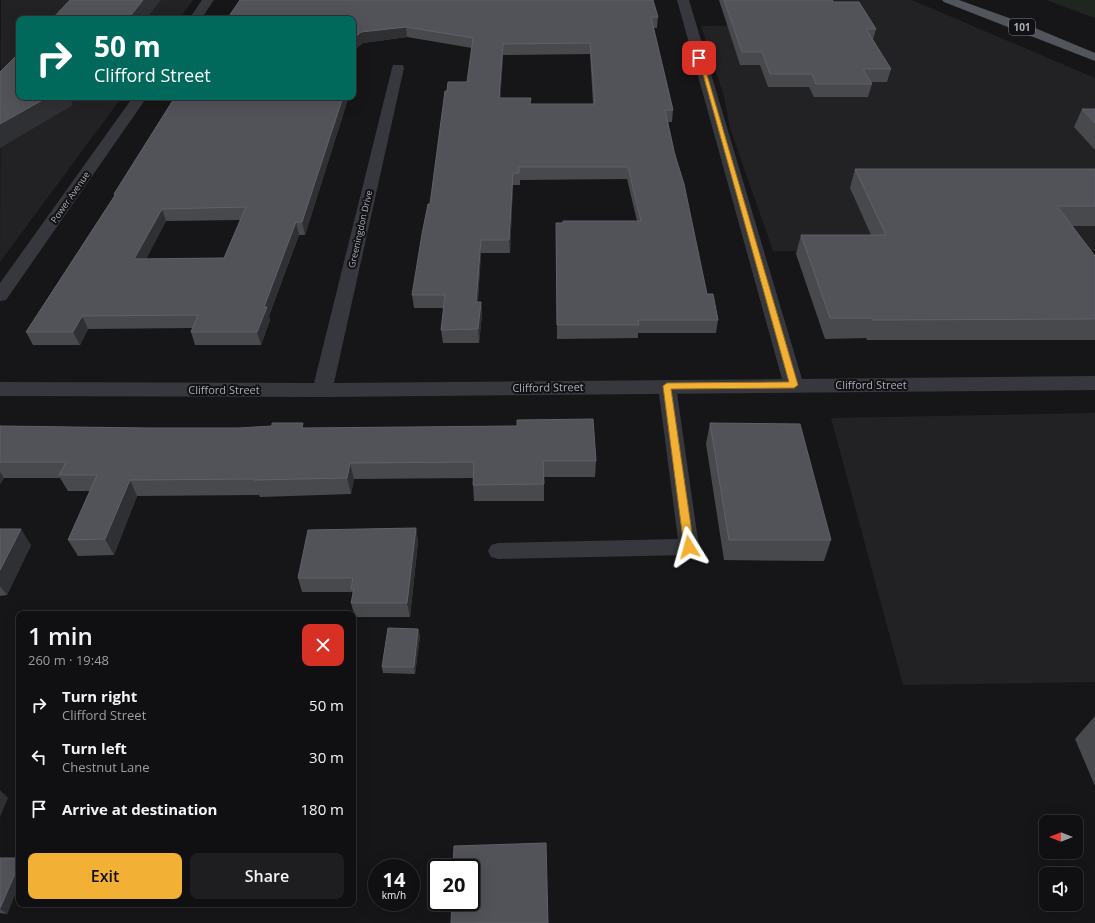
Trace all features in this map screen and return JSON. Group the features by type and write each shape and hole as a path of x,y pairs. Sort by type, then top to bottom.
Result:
{"main road":[{"name":"101","path":"948,0 1019,26 1095,57"}],"street":[{"path":"197,16 208,0"},
{"path":"683,0 794,385"},
{"name":"Greeningdon Drive","path":"322,390 398,68"},
{"name":"Power Avenue","path":"0,296 138,100"},
{"name":"Clifford Street","path":"0,389 322,390 1095,383"}],"lane":[{"path":"498,551 689,547 667,386"}],"shaded area":[{"path":"1,0 193,0 181,16 16,16 16,100 120,100 0,262"},
{"path":"826,0 912,0 1095,78 1095,251 773,251 730,128 724,97 701,26 838,24"},
{"path":"1046,0 1095,0 1095,18"},
{"path":"1095,413 1095,682 903,685 831,418"}],"building":[{"path":"70,0 143,0 130,16 55,16"},
{"path":"240,0 653,0 658,17 651,17 673,110 665,110 674,152 684,184 707,294 713,294 718,320 638,320 639,325 557,325 556,223 563,223 563,221 641,221 628,167 519,167 519,173 513,173 509,240 481,240 476,302 481,302 478,329 441,330 445,295 412,295 422,234 428,204 430,204 445,91 447,91 448,82 467,82 473,38 406,27 361,32 356,36 356,16 229,16","holes":["590,43 595,104 530,104 531,98 499,98 503,44"]},
{"path":"724,0 832,0 834,2 859,2 876,29 866,29 891,69 863,69 872,84 816,84 812,74 770,74 762,52 742,52"},
{"path":"16,56 16,100 43,100 0,124 0,72"},
{"path":"173,100 342,100 302,222 296,222 264,307 267,307 257,332 191,332 198,315 82,316 73,332 26,332 116,194 114,194","holes":["246,207 224,258 134,259 162,209"]},
{"path":"1082,109 1095,109 1095,123"},
{"path":"855,169 1095,169 1095,206 1057,206 1095,256 1095,319 873,320 872,318 830,318 801,235 886,235"},
{"path":"593,419 596,461 543,461 544,484 473,485 474,462 350,463 347,478 130,480 105,539 68,540 97,475 59,475 66,462 0,462 0,426 238,428 272,426 272,423 303,423 302,428 517,426 517,420"},
{"path":"710,423 800,424 831,540 729,540"},
{"path":"416,528 407,603 351,603 354,589 351,589 353,578 298,578 308,530"},
{"path":"0,529 21,529 0,570"},
{"path":"388,628 418,629 414,667 382,667"},
{"path":"546,843 548,923 451,923 452,911 480,911 480,859 453,859 454,846"},
{"path":"0,858 16,858 16,872 0,908"}],"route":[{"path":"689,547 667,386 794,385 699,58"}]}
